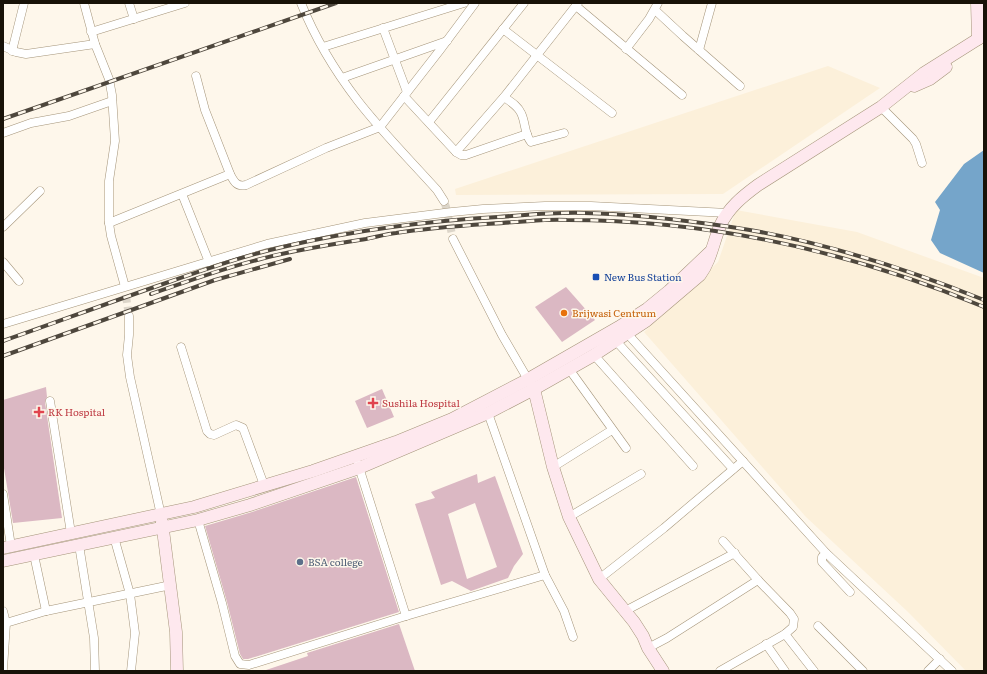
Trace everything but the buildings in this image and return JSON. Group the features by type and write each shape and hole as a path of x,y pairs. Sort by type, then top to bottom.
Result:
{"main road":[{"path":"973,3 984,4"},
{"path":"7,547 194,507 356,456 396,442 452,419 569,369 594,355 616,341 624,330 713,250 720,226 728,213 742,197 758,185 882,107 924,72 982,36 977,3"},
{"path":"3,561 198,520 250,505 359,468 488,414 531,385 624,330"},
{"path":"531,385 553,466 569,517 600,579 640,631 648,648 663,671"},
{"path":"161,514 176,632 177,671"}],"street":[{"path":"12,51 24,3"},
{"path":"84,3 91,32 109,79 115,141 109,181 109,223 111,236 124,283"},
{"path":"129,3 134,19"},
{"path":"91,32 185,3"},
{"path":"301,3 307,18 323,47 357,100 437,190 444,201"},
{"path":"323,47 464,3"},
{"path":"196,76 205,110 230,174 234,182 238,185 246,185 326,148 380,126 447,42 475,3"},
{"path":"429,122 524,3"},
{"path":"699,50 712,3"},
{"path":"456,152 537,57 577,4 626,49 682,95"},
{"path":"626,49 657,6 699,50 740,86"},
{"path":"383,28 405,94 456,152 461,155 466,155 527,134"},
{"path":"503,29 612,114"},
{"path":"342,78 447,42"},
{"path":"3,46 12,51 26,54 95,44"},
{"path":"504,97 518,108 531,142 564,133"},
{"path":"3,133 31,123 70,116 112,101"},
{"path":"882,107 913,139 922,163"},
{"path":"109,223 230,174"},
{"path":"3,227 40,191"},
{"path":"182,194 209,262"},
{"path":"3,324 267,244 365,223 483,209 591,206 728,213"},
{"path":"453,239 502,335 531,385"},
{"path":"3,262 19,281"},
{"path":"129,316 127,355 129,372 161,514"},
{"path":"624,330 826,553 952,671"},
{"path":"616,341 733,469"},
{"path":"181,347 207,431 214,435 236,425 243,428 264,485"},
{"path":"594,355 693,466"},
{"path":"569,369 626,448"},
{"path":"50,401 71,534"},
{"path":"488,414 546,575 564,611 572,637"},
{"path":"553,466 612,430"},
{"path":"356,456 406,616"},
{"path":"600,579 664,528 743,460"},
{"path":"569,517 642,474"},
{"path":"3,494 7,547"},
{"path":"198,520 222,603 235,656 240,664 249,665 406,616 546,575"},
{"path":"114,537 130,594 135,633 131,671"},
{"path":"720,671 785,634 793,627 794,619 723,541"},
{"path":"79,545 94,638 95,671"},
{"path":"625,611 735,553"},
{"path":"826,553 822,557 822,562 850,592"},
{"path":"34,555 46,611"},
{"path":"648,648 667,638 758,580"},
{"path":"6,623 46,611 171,585"},
{"path":"3,611 6,623 3,669"},
{"path":"818,626 863,671"},
{"path":"785,634 814,671"},
{"path":"766,644 785,671"},
{"path":"928,671 940,659"}],"shaded area":[{"path":"828,66 880,88 723,194 456,195 455,189"},
{"path":"736,210 857,232 984,278 984,671 966,671 908,612 806,517 644,332 718,262"}],"water":[{"path":"984,150 984,273 940,253 931,240 940,210 935,202 964,164"}],"tunnel":[{"path":"444,201 453,239"},
{"path":"124,283 129,316"}],"railway":[{"path":"3,119 336,3"},
{"path":"3,341 211,268 287,246 339,235 418,224 552,213 639,216 731,227 796,239 859,256 922,276 984,300"},
{"path":"151,294 204,276 284,253 388,234 456,226 561,220 621,221 674,226 727,233 780,243 832,255 883,270 934,287 984,307"},
{"path":"3,356 215,280 290,259"}],"place":[{"name":"New Bus Station","path":"596,277"},
{"name":"Brijwasi Centrum","path":"564,313"},
{"name":"Sushila Hospital","path":"373,403"},
{"name":"RK Hospital","path":"39,412"},
{"name":"BSA college","path":"300,562"}]}
